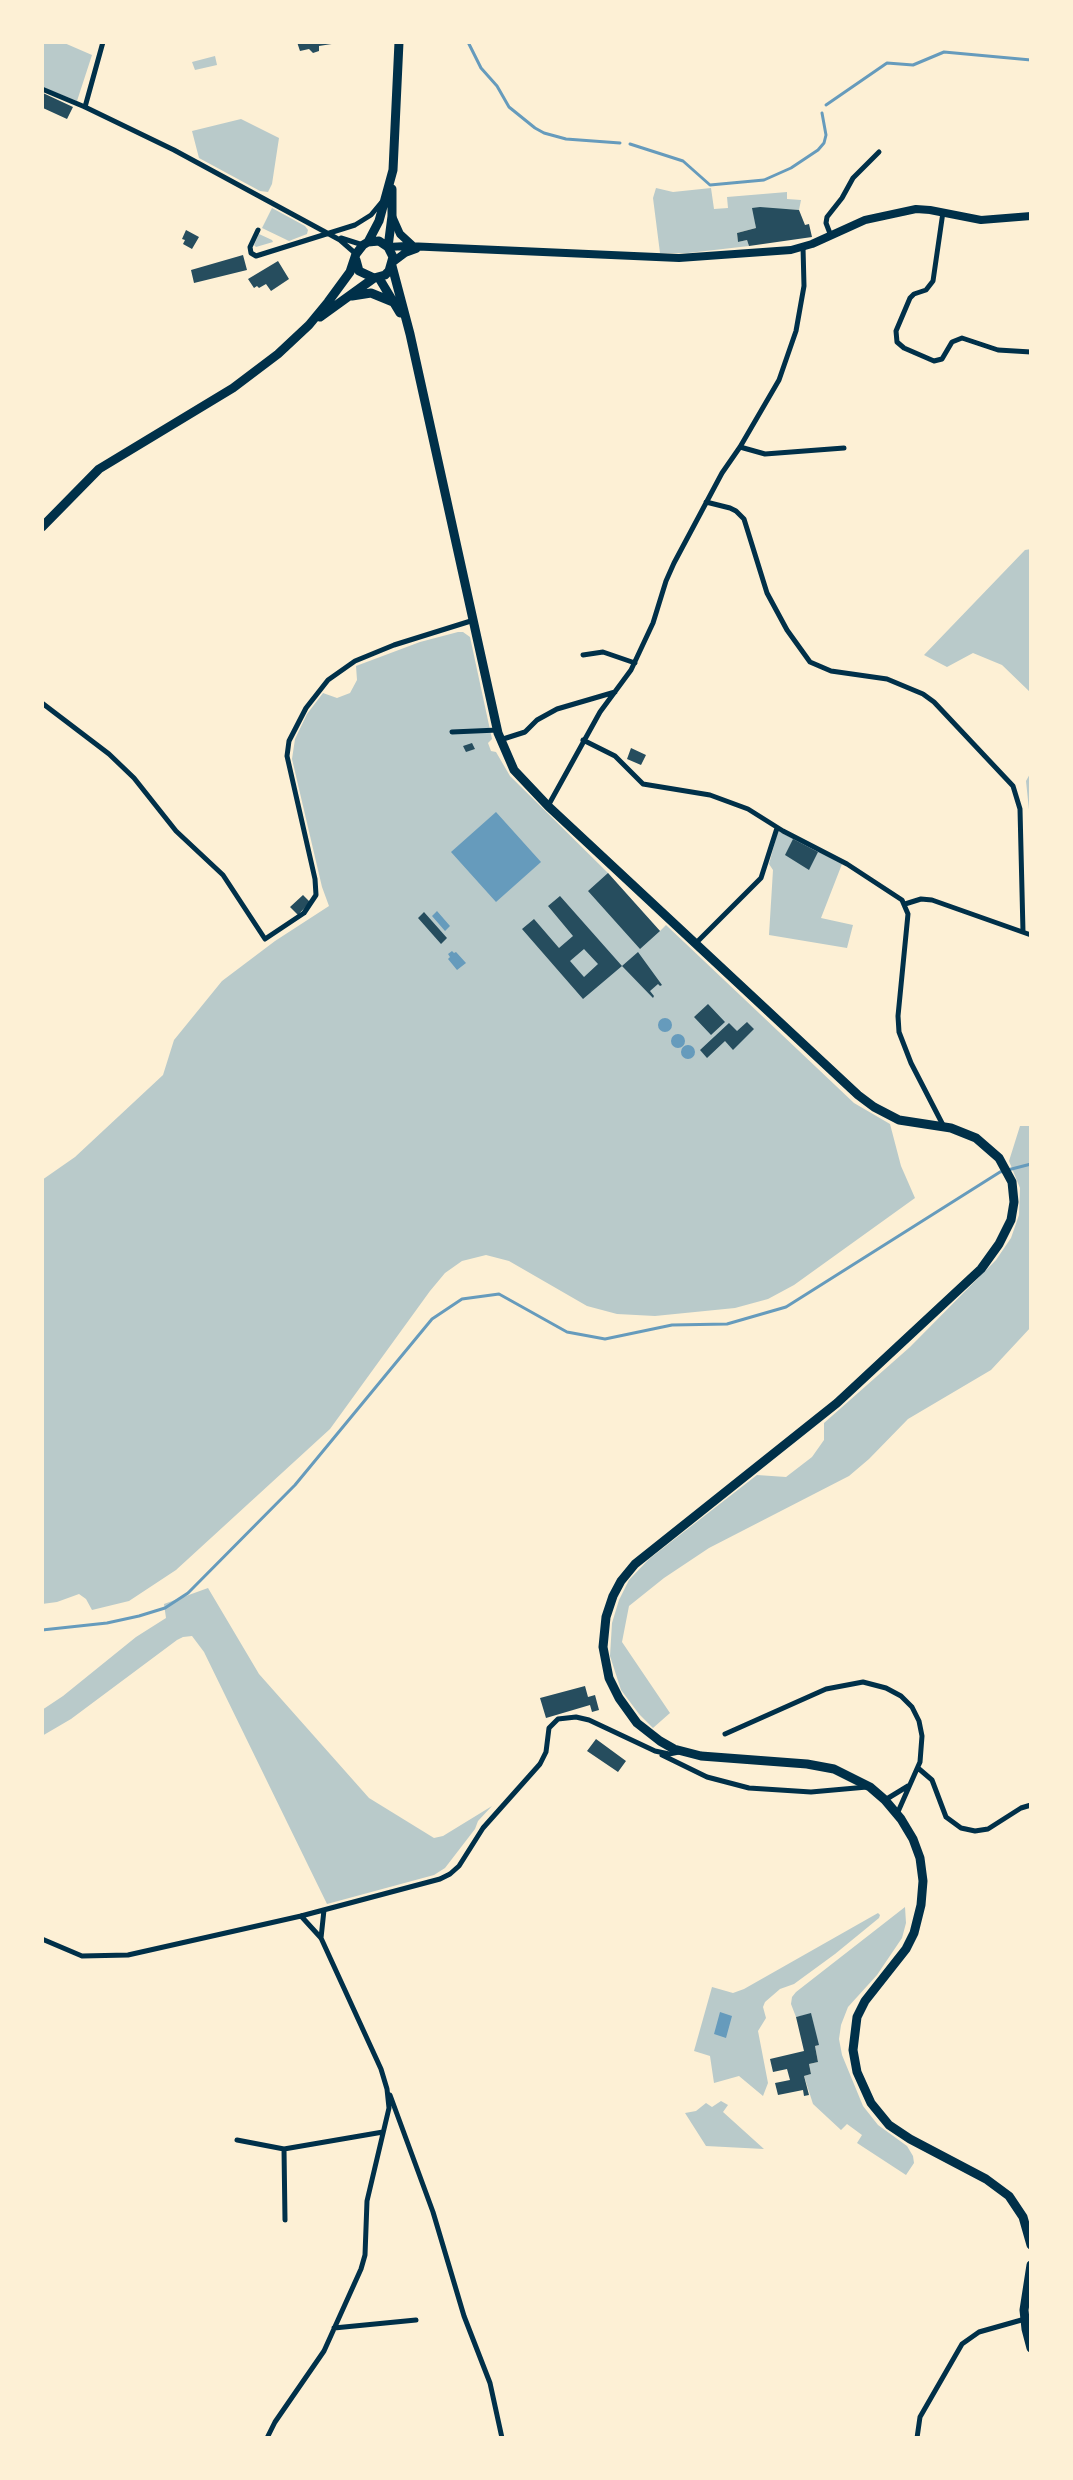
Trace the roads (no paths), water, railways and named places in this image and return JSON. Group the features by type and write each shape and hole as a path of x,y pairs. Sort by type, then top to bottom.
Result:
{"main road":[{"path":"399,42 392,216 388,247 410,334 500,740 514,770 548,806 863,1099 899,1119 944,1127 965,1133 981,1141 1003,1163 1009,1173 1014,1197 1011,1220 995,1250 976,1275 837,1403 630,1569 617,1588 606,1617 603,1637 604,1657 613,1688 625,1708 644,1730 660,1741 682,1751 711,1756 821,1766 841,1771 870,1786 897,1814 911,1835 918,1852 923,1875 922,1900 918,1921 909,1944 865,2001 857,2017 853,2050 858,2077 874,2108 893,2129 986,2179 1009,2196 1023,2217 1031,2245"},
{"path":"309,326 346,278 356,257 379,221 392,180"},
{"path":"365,243 379,242 388,247 414,246 673,259 769,253 803,247 865,220 920,209 981,220 1031,216"},
{"path":"392,216 399,234 414,246"},
{"path":"42,527 99,469 232,388 262,367 309,326 349,296 385,275 393,264 410,250 430,247"},
{"path":"356,257 359,270 377,278 395,303 410,334"},
{"path":"349,296 371,293 395,303"},
{"path":"1031,2265 1024,2319 1031,2348"}],"street":[{"path":"85,106 103,42"},
{"path":"42,89 85,106 174,150 340,240 356,257"},
{"path":"831,236 826,223 827,217 844,196 852,179 879,152"},
{"path":"258,230 250,247 251,253 256,256 356,225 371,215 381,204 392,180"},
{"path":"943,212 933,281 926,290 910,298 896,332 897,342 904,348 933,361 942,359 952,342 962,338 998,350 1031,352"},
{"path":"328,233 365,243"},
{"path":"548,806 604,705 616,692 635,663 653,623 670,572 725,467 768,402 792,346 804,286 803,247"},
{"path":"740,447 765,454 844,448"},
{"path":"706,502 730,508 744,519 766,593 787,630 810,662 831,671 887,679 923,694 934,702 1013,786 1020,809 1023,932"},
{"path":"42,703 109,754 134,778 176,831 223,874 265,939 304,913 316,895 316,883 287,756 289,741 306,708 328,680 355,661 394,645 474,620"},
{"path":"583,655 603,652 635,663"},
{"path":"500,740 523,733 537,719 554,710 616,692"},
{"path":"452,732 498,730"},
{"path":"583,740 615,756 643,784 719,797 752,811 777,828 844,862 895,894 905,904 908,919 898,1016 899,1032 911,1063 944,1127"},
{"path":"696,943 761,878 777,828"},
{"path":"905,904 921,899 932,900 1031,935"},
{"path":"725,1734 817,1692 845,1684 871,1683 901,1696 916,1714 922,1743 918,1768 897,1814"},
{"path":"42,1939 82,1956 116,1956 301,1916 426,1883 450,1874 459,1866 483,1827 540,1764 546,1752 549,1728 558,1719 576,1717 589,1720 707,1777 749,1788 823,1792 870,1786"},
{"path":"652,1750 669,1754 682,1751"},
{"path":"918,1768 932,1780 948,1819 964,1829 979,1831 991,1828 1021,1808 1031,1805"},
{"path":"885,1800 909,1785"},
{"path":"321,1938 324,1910"},
{"path":"301,1916 321,1938 381,2069 433,2212 464,2316 490,2383 502,2438"},
{"path":"267,2438 275,2422 320,2358 364,2260 366,2205 389,2108 387,2089"},
{"path":"237,2140 284,2149 383,2132"},
{"path":"284,2149 285,2220"},
{"path":"918,2438 920,2417 962,2344 979,2332 1024,2319"},
{"path":"334,2328 416,2320"}],"water":[{"path":"496,812 541,862 496,902 451,852"},
{"path":"437,911 450,926 445,931 432,916"},
{"path":"452,951 456,952 466,963 457,970 448,959 450,957 448,954"},
{"path":"662,1018 668,1018 672,1025 668,1032 662,1032 658,1028 658,1022"},
{"path":"675,1034 681,1034 685,1041 681,1048 675,1048 671,1044 671,1038"},
{"path":"685,1045 691,1045 695,1052 691,1059 685,1059 681,1055 681,1049"},
{"path":"720,2012 732,2016 726,2038 714,2034"}],"waterway":[{"path":"468,42 481,68 497,86 509,107 535,128 566,139 620,143"},
{"path":"826,105 887,63 913,65 944,52 1031,60"},
{"path":"630,144 683,161 710,185 764,180 791,168 818,150 824,143 826,135 822,113"},
{"path":"42,1630 107,1623 139,1616 165,1608 188,1593 295,1485 432,1319 462,1299 499,1294 567,1332 605,1339 672,1325 727,1324 786,1307 1000,1172 1031,1164"}]}
